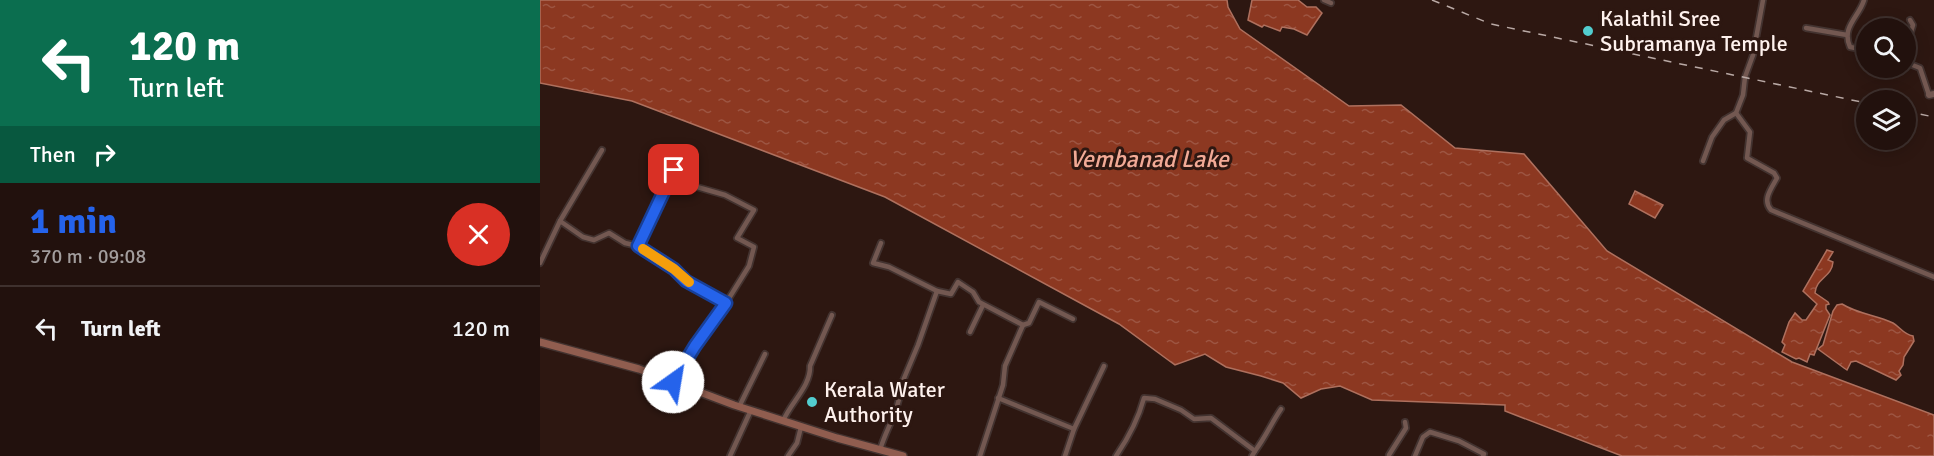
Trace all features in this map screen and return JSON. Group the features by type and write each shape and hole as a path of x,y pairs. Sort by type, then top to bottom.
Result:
{"main road":[{"path":"540,342 639,369 739,407 889,454 903,456"}],"street":[{"path":"1324,0 1331,3"},
{"path":"1703,160 1712,137 1724,120 1736,112 1743,95 1745,77 1754,55 1763,0"},
{"path":"1856,48 1850,47 1847,28 1864,0"},
{"path":"1806,28 1847,35"},
{"path":"1916,66 1920,68 1932,95"},
{"path":"1736,112 1750,132 1747,158 1774,173 1777,178 1766,200 1771,210 1934,278"},
{"path":"540,263 560,221 602,150"},
{"path":"653,159 684,177 684,181 690,185 725,195 754,210 738,238 754,247 749,266 673,382"},
{"path":"638,246 674,170"},
{"path":"560,221 583,237 594,240 609,233 625,243 638,246 674,269 686,281 726,303"},
{"path":"881,243 873,263 889,267 937,291 951,294 958,282 973,292 983,305 1023,325 1029,323 1039,302 1073,319"},
{"path":"880,450 885,432 896,413 899,399 897,395 937,291"},
{"path":"970,332 983,305"},
{"path":"783,421 787,410 806,384 810,375 810,366 832,315"},
{"path":"980,456 1003,385 1005,366 1023,325"},
{"path":"739,407 765,354"},
{"path":"1065,456 1074,429 1104,366"},
{"path":"998,398 1074,429"},
{"path":"1116,456 1129,437 1140,414 1144,398 1155,399 1181,410 1194,419 1210,418 1254,453 1281,408"},
{"path":"730,456 750,410"},
{"path":"1383,456 1385,454 1389,456 1406,428 1405,422"},
{"path":"788,456 797,442 801,427"},
{"path":"1416,456 1423,437 1430,432 1459,441 1484,456"}],"water":[{"name":"Vembanad Lake","path":"540,0 1227,0 1228,7 1240,29 1349,106 1401,105 1455,148 1524,154 1607,251 1792,362 1934,415 1934,456 1622,456 1505,411 1505,405 1372,400 1340,386 1321,389 1301,398 1283,383 1226,367 1205,354 1175,365 1119,324 885,197 632,101 540,83"},
{"path":"1252,0 1298,0 1307,7 1316,7 1322,13 1307,35 1282,27 1280,31 1264,25 1262,27 1248,20"},
{"path":"1635,191 1663,205 1655,218 1629,204"},
{"path":"1827,250 1833,252 1828,260 1833,262 1832,267 1818,284 1815,293 1828,302 1826,309 1830,315 1814,355 1810,354 1807,362 1782,352 1785,345 1782,342 1795,313 1802,320 1806,320 1817,304 1803,291"},
{"path":"1842,304 1893,323 1913,336 1914,341 1899,371 1901,375 1896,380 1856,361 1851,362 1847,370 1818,349 1823,345 1833,311 1837,305"}],"railway":[{"path":"1432,0 1491,24 1856,101"},
{"path":"1916,113 1934,117"}],"slow traffic":[{"path":"643,249 674,269 689,282"}],"place":[{"name":"Kalathil Sree Subramanya Temple","path":"1588,31"},
{"name":"Kerala Water Authority","path":"812,402"}],"route":[{"path":"673,382 726,303 686,281 674,269 638,246 674,170"}]}
